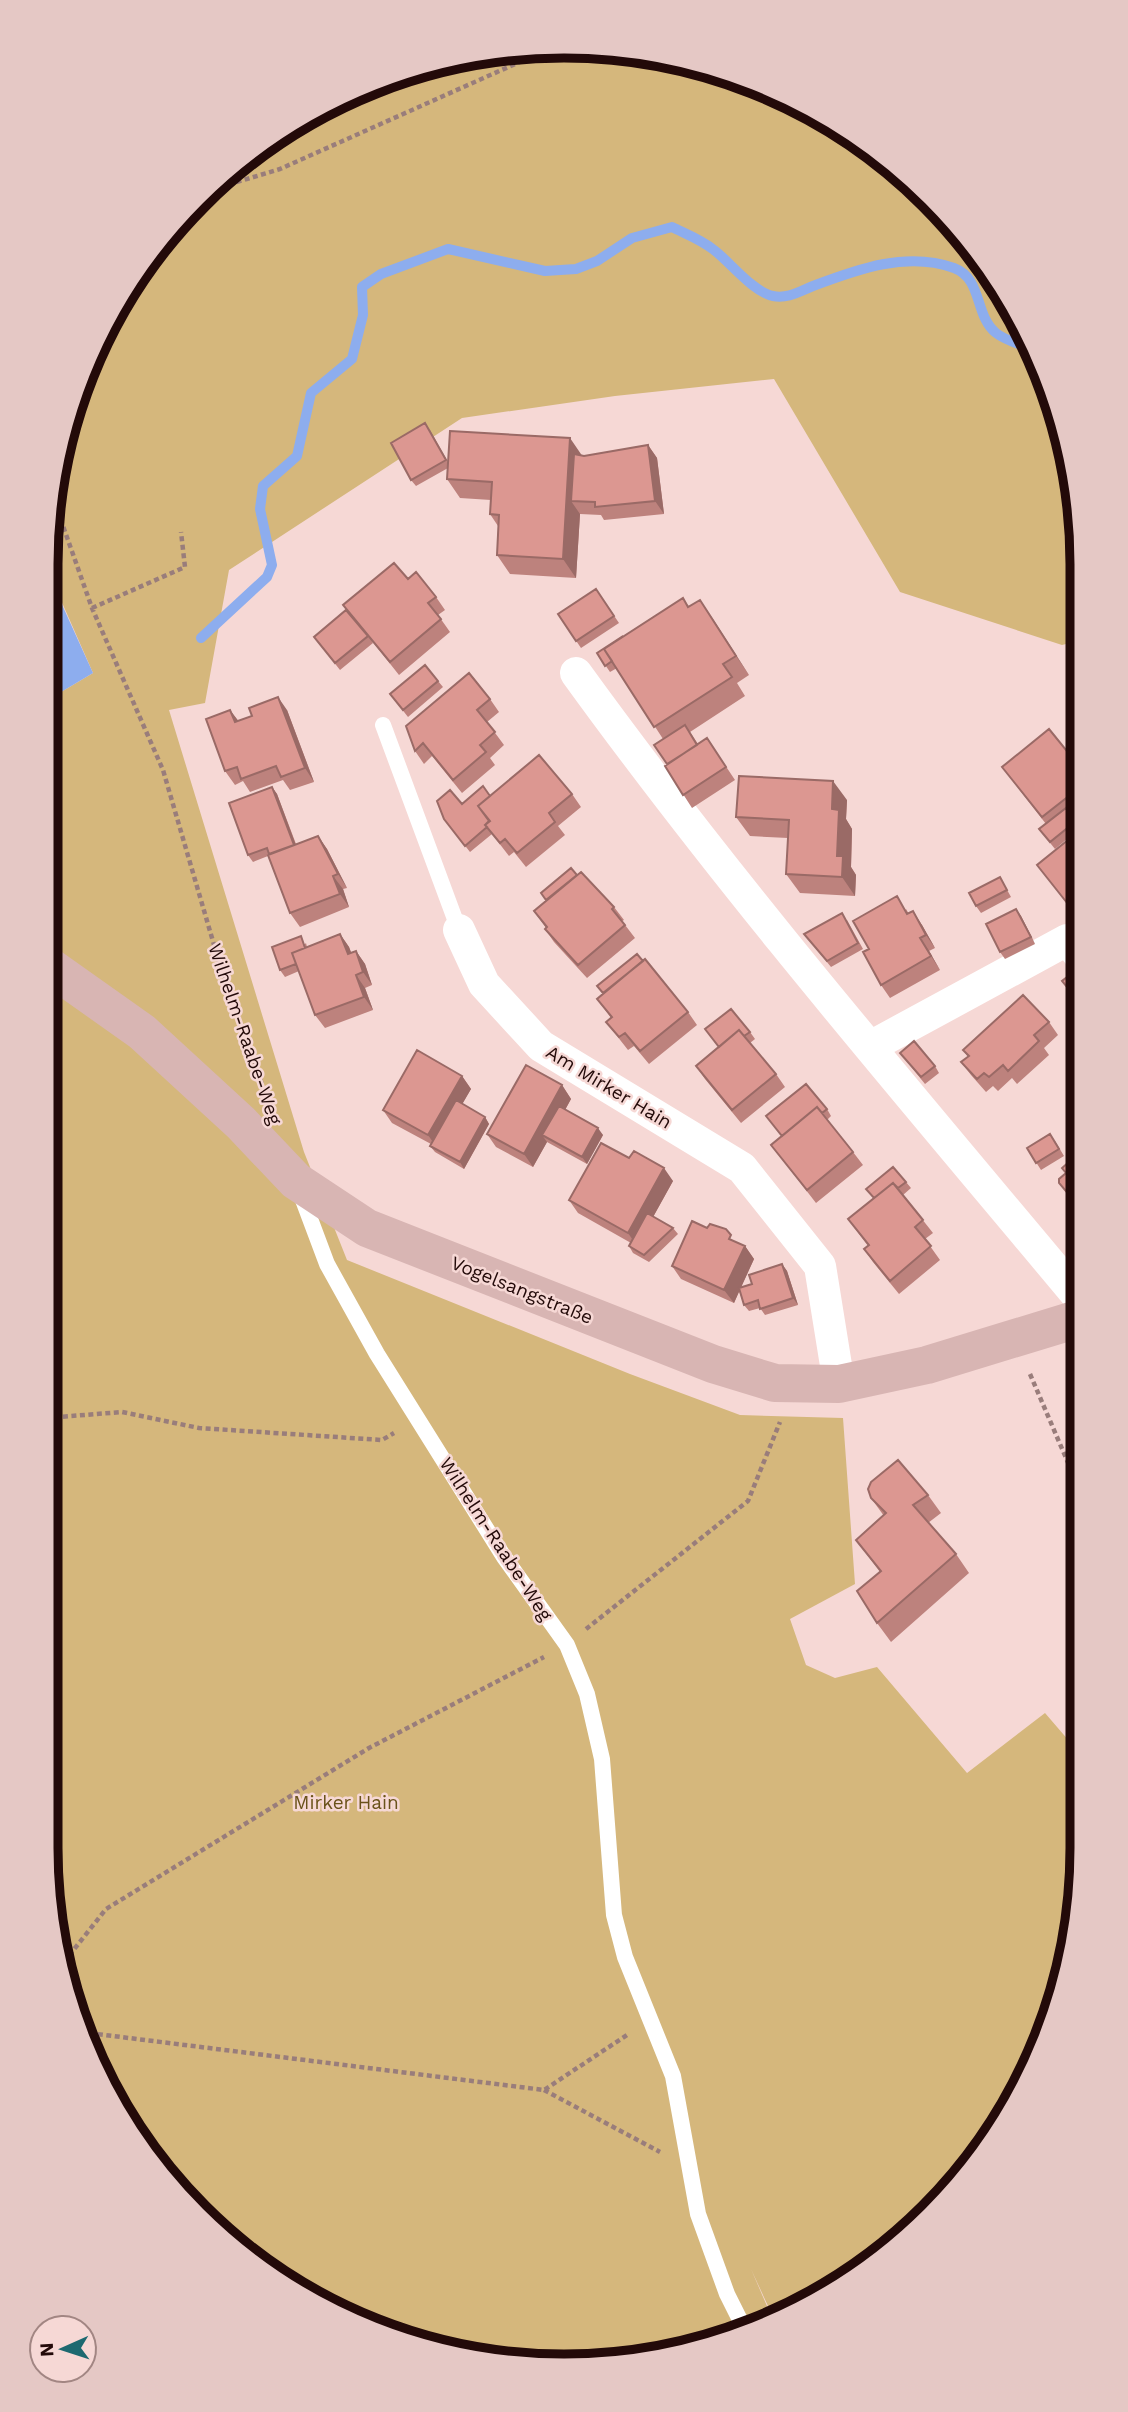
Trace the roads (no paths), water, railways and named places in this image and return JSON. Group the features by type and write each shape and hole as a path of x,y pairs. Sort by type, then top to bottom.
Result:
{"street":[{"path":"576,673 655,782 870,1047 1070,1287"},
{"name":"Am Mirker Hain","path":"459,930 484,984 541,1046 742,1168 820,1266 839,1384"},
{"path":"870,1047 1067,940 1070,944"},
{"name":"Vogelsangstraße","path":"58,972 142,1032 241,1123 296,1181 367,1228 713,1364 775,1383 839,1384 928,1365 1070,1321"}],"lane":[{"name":"Am Mirker Hain","path":"383,725 459,930"},
{"name":"Wilhelm-Raabe-Weg","path":"296,1181 327,1264 376,1354 419,1418 504,1557 566,1645 587,1695 602,1759 614,1915 625,1957 673,2076 698,2214 727,2294 741,2322"}],"water":[{"path":"58,599 93,673 58,694"}],"waterway":[{"path":"201,638 267,577 272,565 260,509 263,486 297,456 311,393 352,359 363,315 362,287 381,274 448,249 545,271 576,269 597,261 632,238 672,227 709,246 758,289 778,297 883,264 918,261 936,263 963,273 970,280 989,325 996,333 1020,345"}],"park label":[{"name":"Mirker Hain","path":"346,1802"}]}
